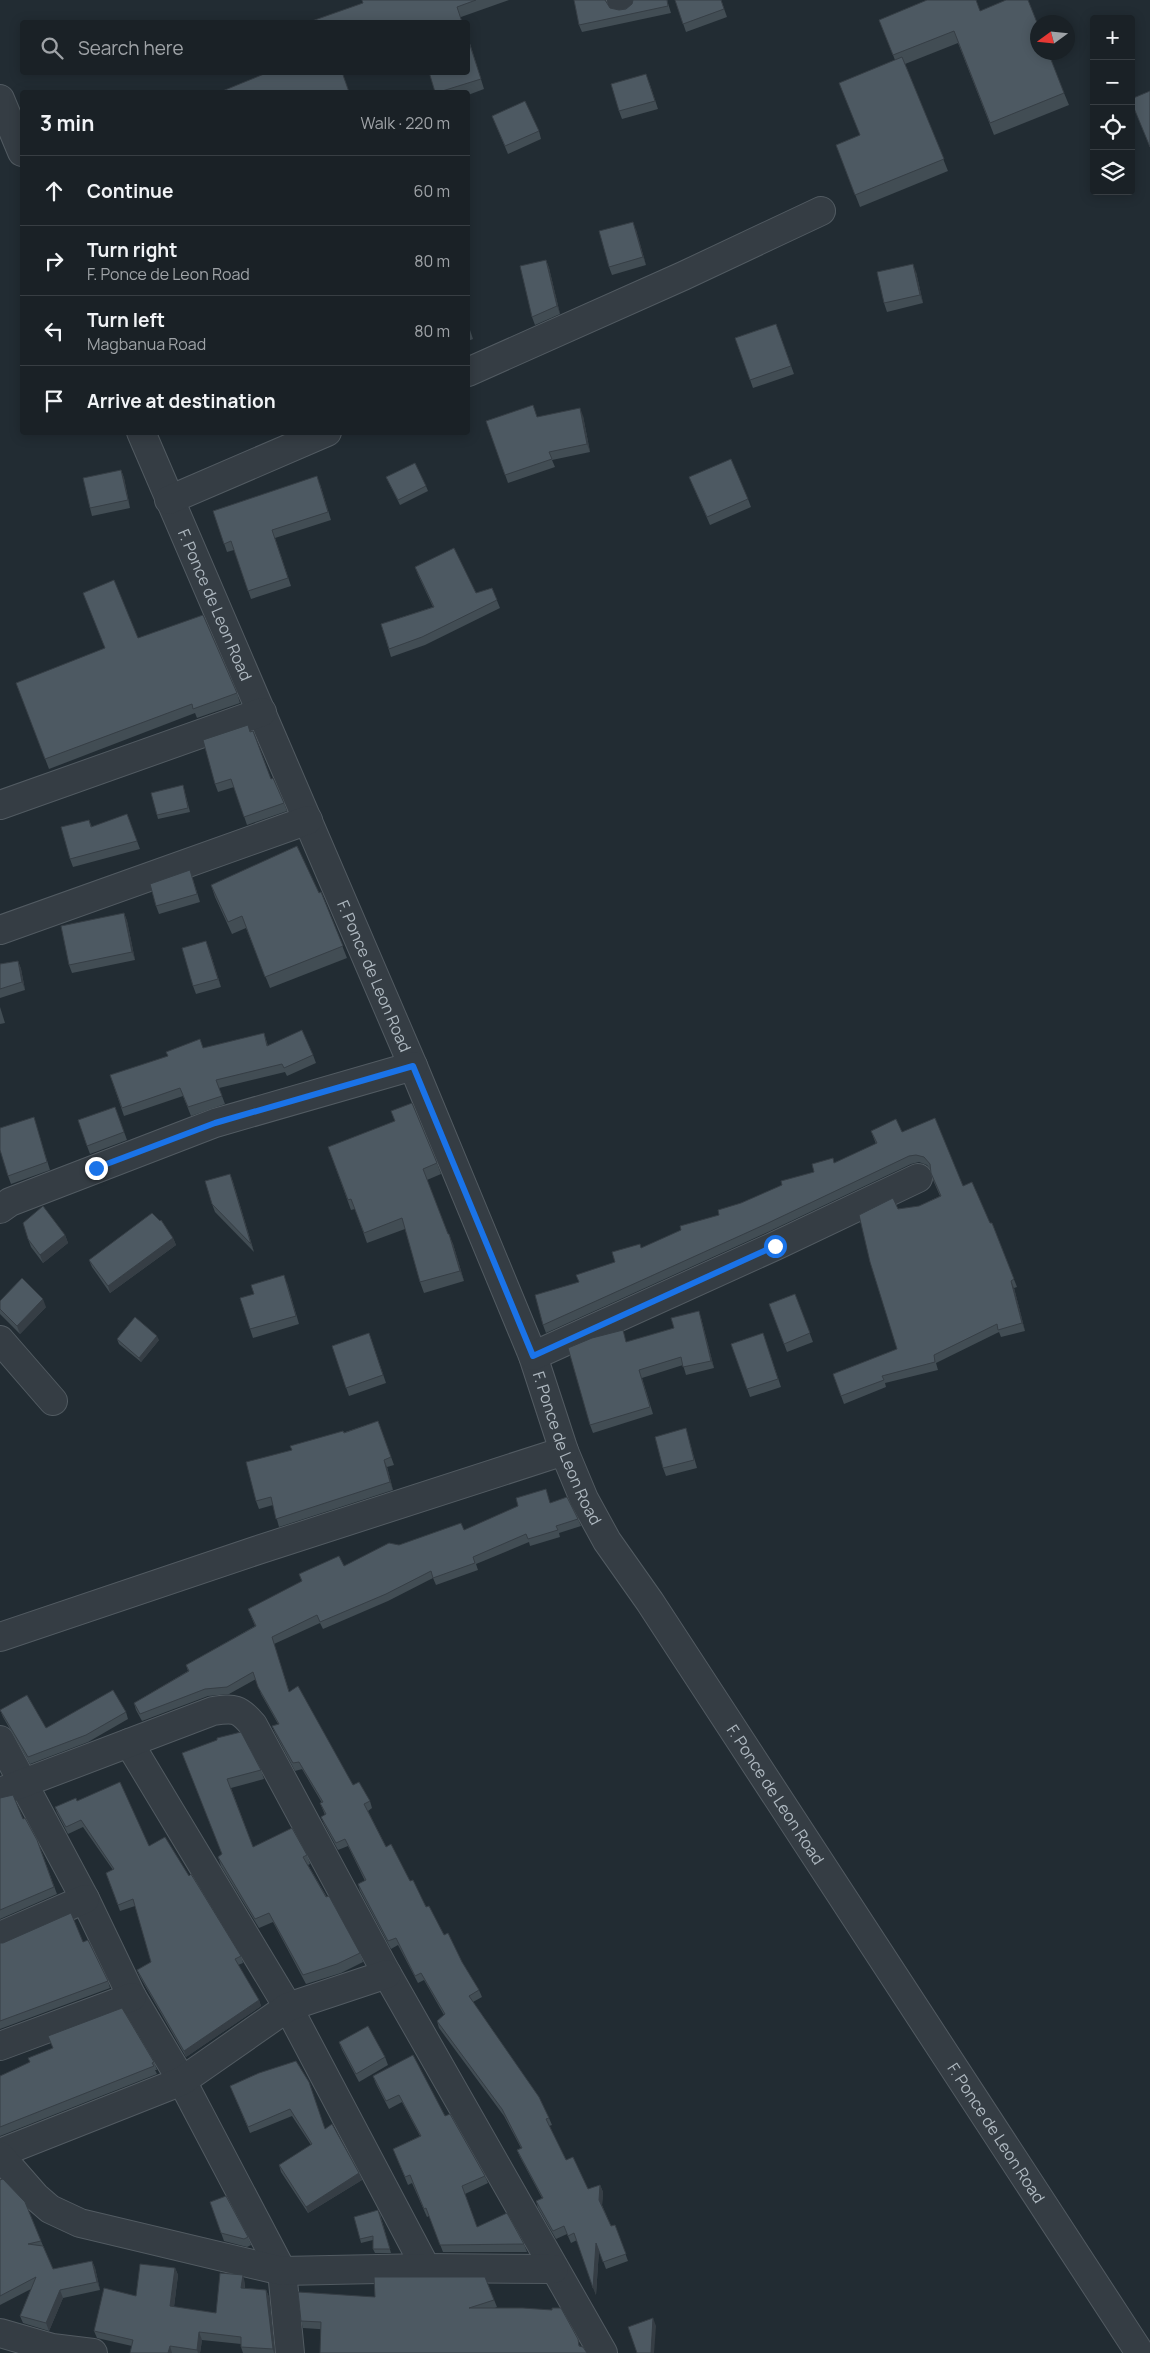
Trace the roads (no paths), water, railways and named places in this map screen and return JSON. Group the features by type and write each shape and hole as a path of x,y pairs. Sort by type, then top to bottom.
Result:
{"street":[{"path":"0,99 20,147"},
{"path":"470,371 692,272 821,211"},
{"name":"F. Ponce de Leon Road","path":"142,435 413,1066 533,1356 564,1451 584,1499 606,1541 650,1602 1140,2353"},
{"path":"169,500 320,435"},
{"path":"0,805 262,712"},
{"path":"0,930 308,820"},
{"path":"0,1209 10,1202 215,1123 413,1066"},
{"path":"533,1356 775,1246 918,1178"},
{"path":"0,1340 53,1401"},
{"path":"0,1638 258,1550 564,1451"},
{"path":"11,1787 212,1712 229,1709 242,1712 253,1724 387,1974 554,2269 604,2353"},
{"path":"0,1740 11,1787 85,1899 132,1997 182,2081 282,2271 290,2353"},
{"path":"129,1743 288,2007 426,2268"},
{"path":"0,1936 85,1899"},
{"path":"387,1974 288,2007 182,2081 0,2155 35,2196 50,2208 80,2223 282,2271 426,2268 554,2269"},
{"path":"0,2046 132,1997"},
{"path":"0,2333 52,2348 93,2353"}]}
